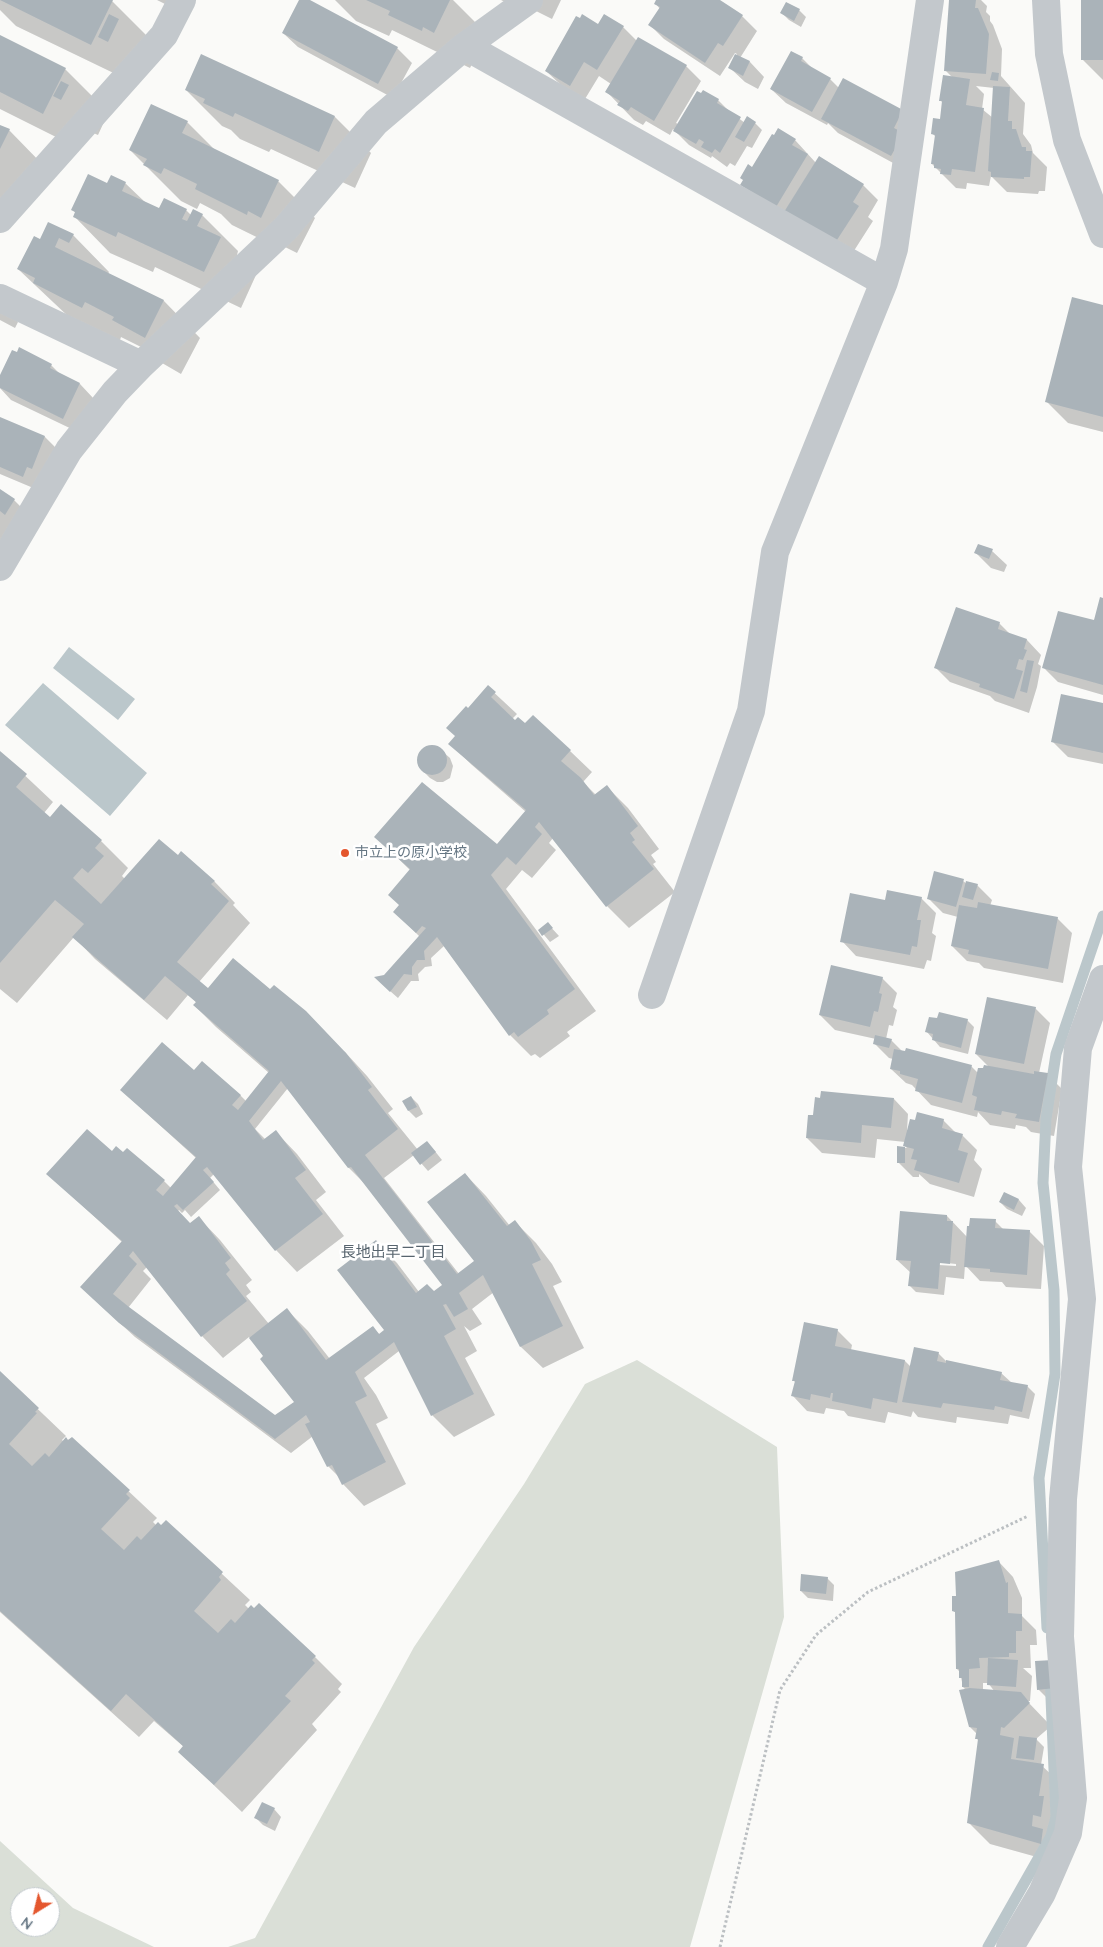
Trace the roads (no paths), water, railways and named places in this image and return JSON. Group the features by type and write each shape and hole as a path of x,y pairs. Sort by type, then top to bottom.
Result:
{"street":[{"path":"0,219 164,35 182,0"},
{"path":"0,567 69,450 115,392 286,228 376,122 464,46 529,0"},
{"path":"652,995 751,711 775,552 884,282 894,249 930,0"},
{"path":"1046,0 1049,54 1067,140 1103,234"},
{"path":"464,46 884,282"},
{"path":"0,298 141,365"},
{"path":"1010,1947 1042,1893 1068,1832 1073,1798 1060,1637 1063,1499 1082,1299 1068,1167 1078,1048 1103,979"}],"waterway":[{"path":"1047,1628 1039,1478 1055,1374 1054,1290 1043,1183 1046,1119 1056,1054 1103,916"},
{"path":"988,1947 1051,1836 1056,1817 1050,1674"}],"place":[{"name":"市立上の原小学校","path":"345,853"}],"district":[{"name":"長地出早二丁目","path":"393,1252"}]}
